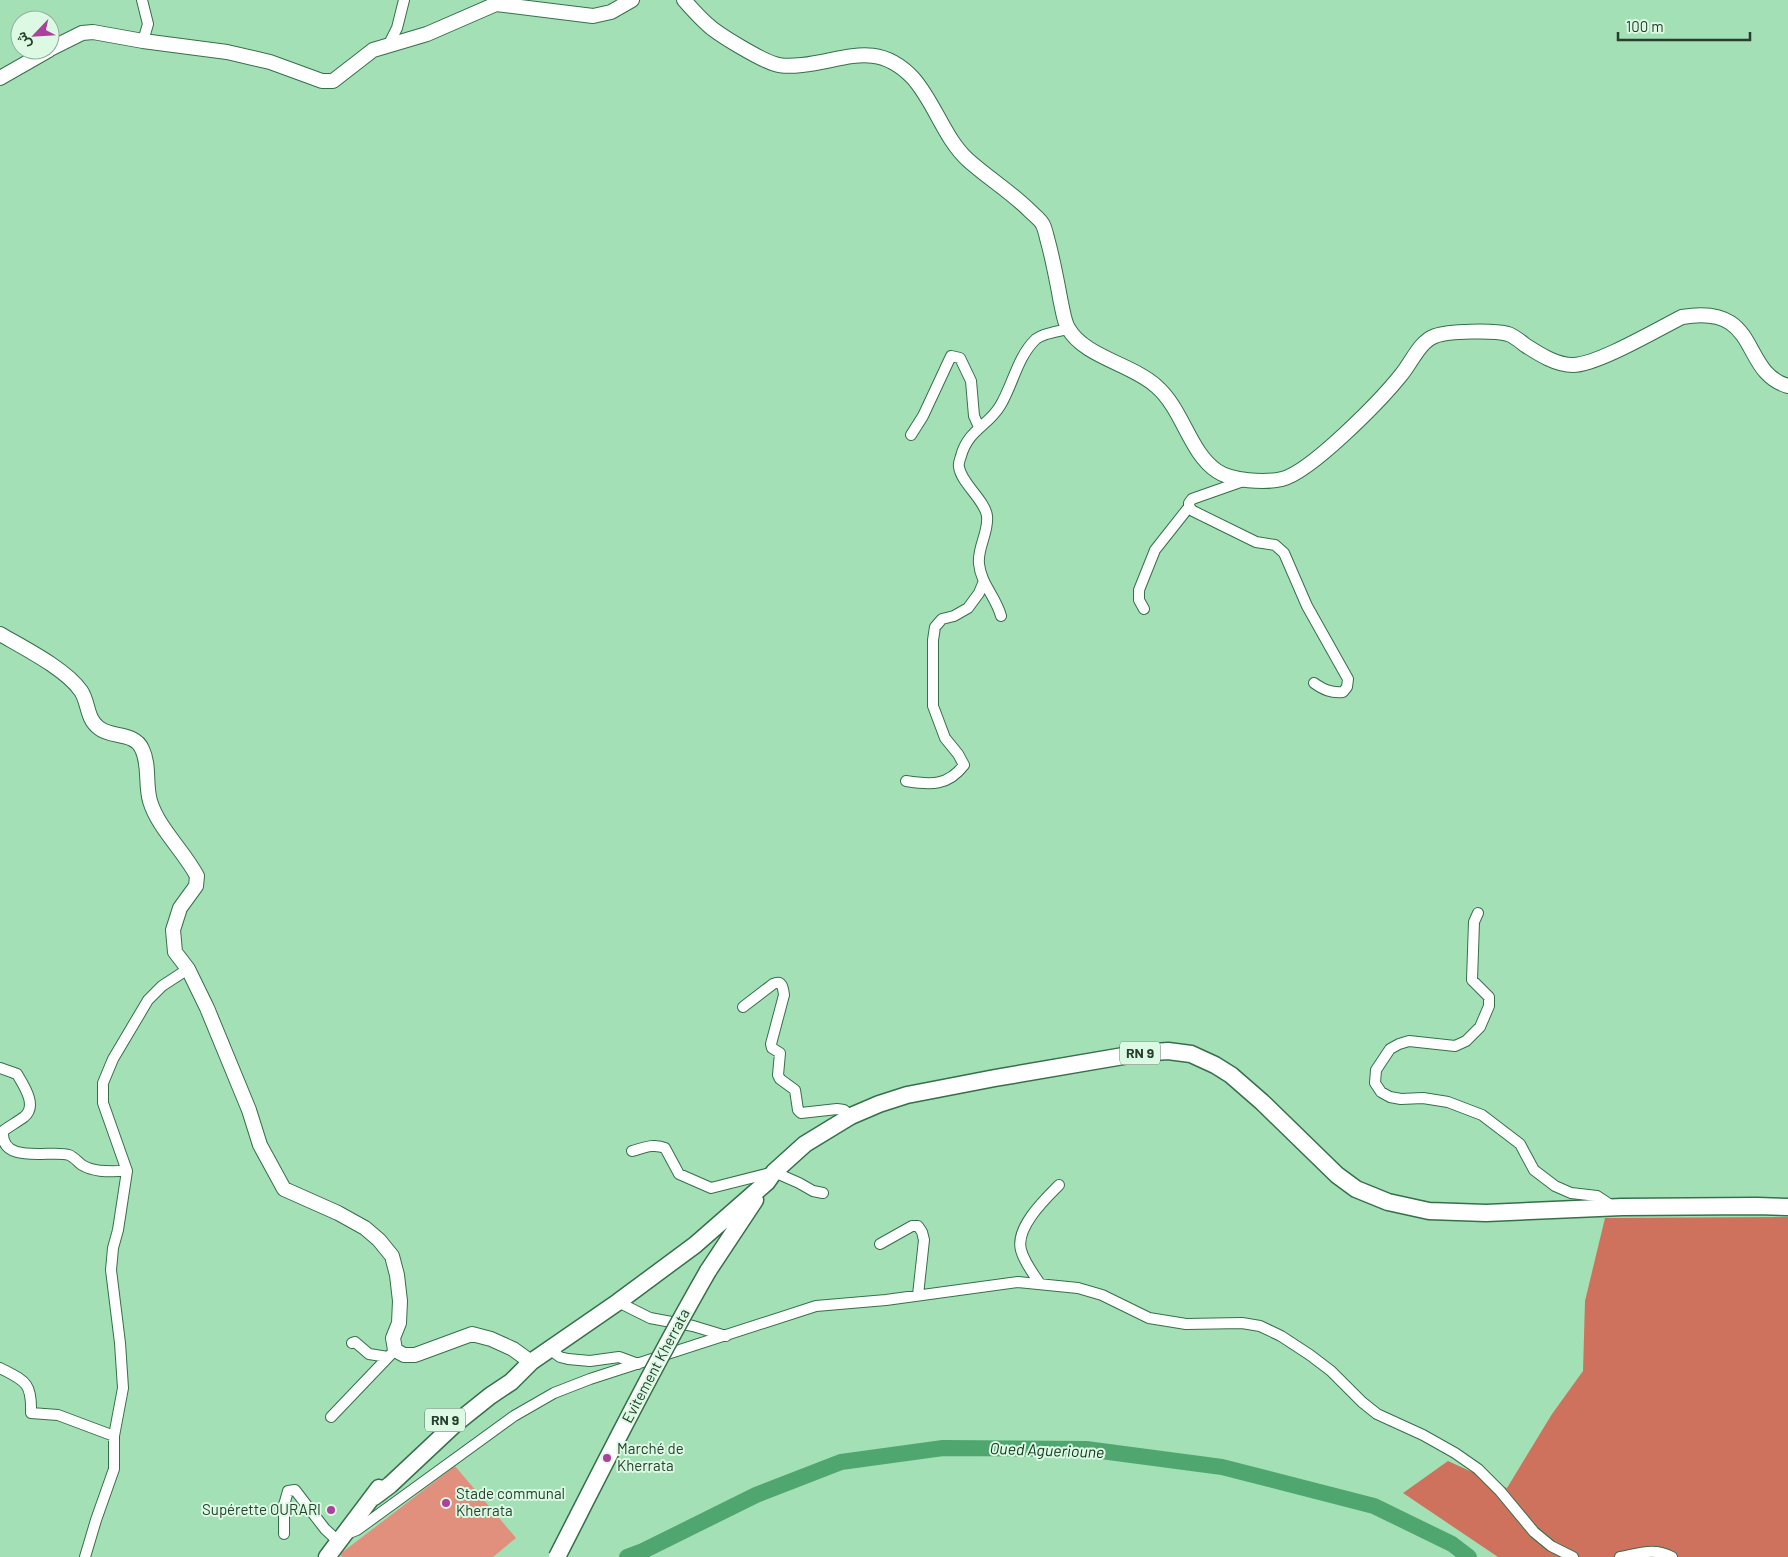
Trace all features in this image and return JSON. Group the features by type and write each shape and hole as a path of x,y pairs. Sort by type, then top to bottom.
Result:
{"main road":[{"name":"RN 9","path":"327,1557 374,1497 390,1485 455,1424 511,1382 548,1348 618,1302 695,1245 805,1144 851,1116 878,1104 907,1095 1141,1053 1178,1052 1204,1059 1230,1075 1262,1102 1337,1175 1356,1189 1388,1202 1428,1211 1486,1213 1616,1207 1788,1207"},
{"name":"Evitement Kherrata","path":"557,1557 636,1401 708,1271 770,1177"}],"street":[{"path":"142,0 148,24 143,41"},
{"path":"389,44 397,28 403,0"},
{"path":"60,44 82,33 93,32 143,41 227,52 270,62 322,81 333,81 372,50 427,34 496,4 593,16 611,12 632,0"},
{"path":"684,0 709,26 776,65 792,66 861,55 874,55 888,58 900,67 913,79 931,103 950,137 968,160 1028,208 1043,225 1069,329 1081,344 1135,371 1158,386 1176,409 1206,463 1220,474 1233,478 1266,481 1283,479 1299,471 1324,452 1363,415 1401,376 1427,340 1439,334 1456,332 1507,334 1557,362 1574,365 1594,361 1682,317 1698,314 1716,316 1731,324 1744,335 1762,368 1772,379 1788,386"},
{"path":"0,78 32,60"},
{"path":"1002,616 998,603 984,581 979,564 980,546 987,525 987,514 973,490 962,477 958,466 967,439 1000,406 1017,368 1037,338 1069,329"},
{"path":"911,435 951,356 960,358 971,381 974,416 979,428"},
{"path":"1144,609 1139,600 1140,590 1155,550 1189,507 1188,503 1192,499 1247,479"},
{"path":"1189,507 1193,511 1256,542 1275,545 1284,553 1311,614 1348,679 1347,687 1343,692 1334,693 1324,690 1314,682"},
{"path":"906,781 928,785 944,782 957,774 964,764 945,738 933,706 933,640 935,627 942,619 954,616 968,608 979,593 984,581"},
{"path":"0,634 45,661 72,681 82,693 91,721 100,729 131,738 142,747 146,763 150,801 157,816 197,876 196,886 180,908 173,930 175,952 188,969 207,1008 249,1110 260,1146 284,1189 329,1209 365,1228 379,1240 392,1256 397,1275 400,1301 399,1323 393,1338 391,1354 331,1417"},
{"path":"1478,913 1474,922 1472,980 1489,997 1489,1006 1480,1027 1466,1041 1455,1046 1409,1041 1399,1044 1390,1049 1376,1070 1375,1083 1381,1092 1390,1097 1401,1099 1423,1098 1448,1102 1482,1115 1520,1144 1534,1170 1555,1186 1571,1193 1597,1196 1616,1207"},
{"path":"85,1557 114,1469 114,1436 123,1388 120,1343 111,1270 113,1248 118,1230 127,1170 103,1103 103,1083 113,1058 148,1000 162,986 188,969"},
{"path":"742,1007 773,984 781,983 784,995 772,1044 772,1048 780,1053 778,1075 780,1079 795,1090 798,1110 801,1113 837,1109 844,1110 851,1116"},
{"path":"0,1068 17,1074 30,1101 29,1111 24,1117 4,1131 2,1138 6,1146 14,1151 29,1155 59,1153 71,1156 82,1165 94,1170 127,1170"},
{"path":"632,1151 656,1145 661,1146 665,1148 679,1174 711,1188 770,1177 800,1183 813,1191 823,1193"},
{"path":"1040,1284 1020,1249 1020,1233 1029,1218 1059,1185"},
{"path":"880,1244 912,1226 918,1226 924,1240 918,1295"},
{"path":"284,1534 284,1505 288,1491 295,1490 325,1529 341,1539 357,1530 514,1416 554,1393 590,1379 816,1306 1018,1282 1078,1288 1102,1295 1149,1318 1186,1324 1242,1323 1260,1326 1281,1336 1330,1371 1362,1402 1378,1414 1447,1448 1478,1470 1500,1491 1534,1532 1551,1546 1573,1557"},
{"path":"618,1302 650,1318 693,1326 726,1336"},
{"path":"352,1343 355,1342 369,1354 415,1355 472,1334 491,1339 513,1349 531,1362"},
{"path":"548,1348 560,1357 568,1359 590,1361 619,1357 638,1364"},
{"path":"0,1368 20,1378 31,1394 31,1413 58,1415 114,1436"},
{"path":"1620,1557 1642,1551 1657,1551 1672,1557"}],"shaded area":[{"path":"1788,1217 1788,1557 1498,1557 1403,1493 1448,1461 1507,1488 1552,1414 1583,1371 1585,1301 1605,1218"},
{"name":"Stade communal Kherrata","path":"455,1466 516,1538 493,1557 342,1557 340,1554"}],"waterway":[{"name":"Oued Aguerioune","path":"627,1557 643,1551 756,1495 841,1462 943,1448 1086,1449 1222,1467 1374,1506 1452,1544 1469,1557"}],"place":[{"name":"Marché de Kherrata","path":"607,1458"},
{"name":"Stade communal Kherrata","path":"446,1503"},
{"name":"Supérette OURARI","path":"331,1510"}]}
